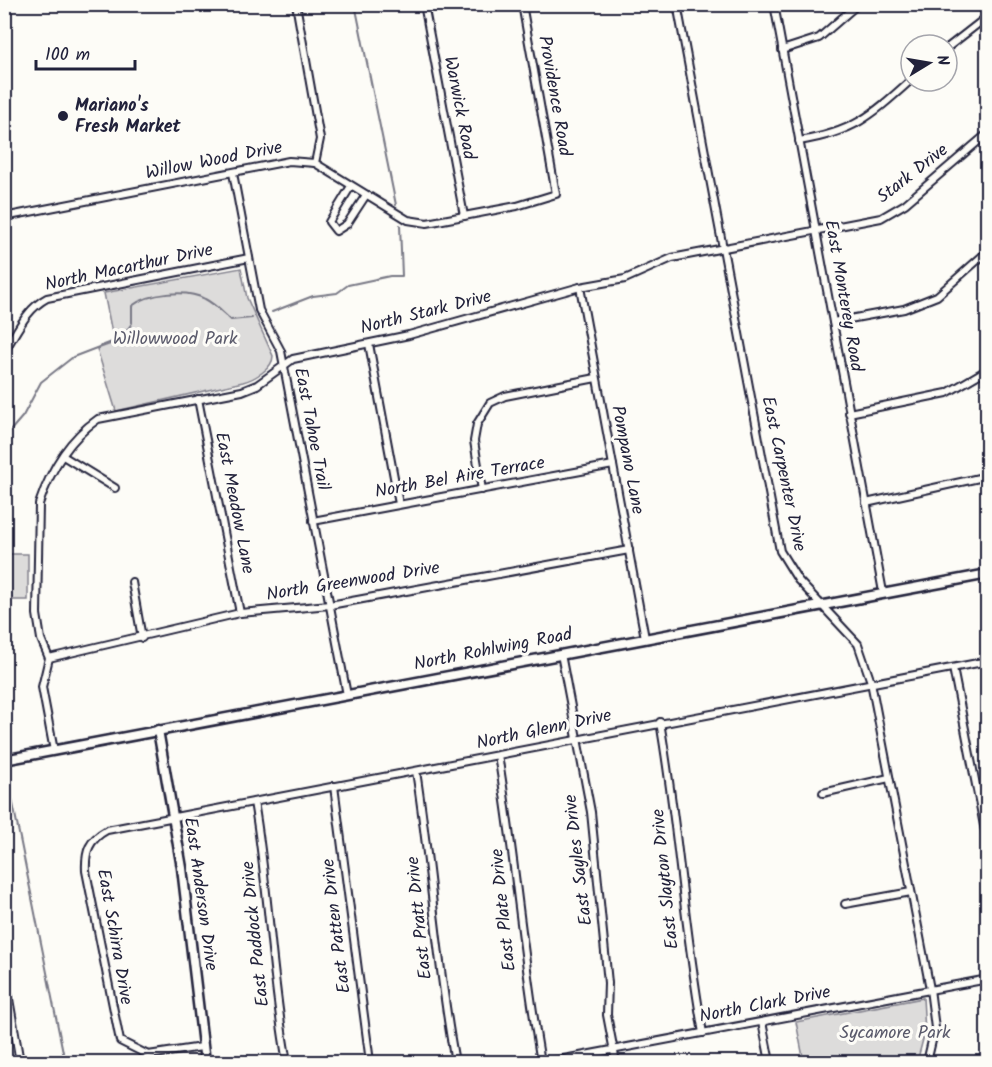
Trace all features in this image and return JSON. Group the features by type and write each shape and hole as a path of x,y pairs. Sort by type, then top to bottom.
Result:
{"street":[{"path":"296,4 320,139 315,163 408,220 427,223 464,216"},
{"name":"Warwick Road","path":"424,4 464,216"},
{"name":"Providence Road","path":"464,216 517,206 556,194 522,4"},
{"name":"East Carpenter Drive","path":"678,4 780,551 798,580 858,644 871,682 930,989 935,1028 927,1062"},
{"name":"East Monterey Road","path":"774,4 883,592"},
{"path":"782,50 819,38 858,4"},
{"path":"959,38 987,16"},
{"path":"799,141 833,135 855,126 899,90"},
{"name":"Stark Drive","path":"816,232 870,221 891,213 987,133"},
{"name":"Willow Wood Drive","path":"4,217 289,162 315,163"},
{"name":"East Tahoe Trail","path":"233,173 259,310 278,343 284,366 347,695"},
{"path":"351,186 329,222 336,231 347,224 366,195"},
{"name":"North Stark Drive","path":"49,658 41,639 38,614 39,504 63,456 79,432 98,419 257,385 293,359 369,344 580,287 625,279 667,260 816,232"},
{"path":"833,322 904,309 937,296 987,251"},
{"name":"North Macarthur Drive","path":"4,352 28,313 36,304 47,298 249,258"},
{"name":"Pompano Lane","path":"580,287 645,638"},
{"path":"369,344 399,504"},
{"path":"849,413 940,395 987,369"},
{"path":"482,490 474,441 477,424 490,403 505,396 596,378"},
{"name":"East Meadow Lane","path":"198,399 240,613"},
{"path":"63,456 115,488"},
{"name":"North Bel Aire Terrace","path":"313,521 613,465"},
{"path":"866,503 987,476"},
{"name":"North Greenwood Drive","path":"49,658 142,638 240,613 330,605 628,550"},
{"name":"North Rohlwing Road","path":"4,760 987,574"},
{"path":"132,582 142,638"},
{"name":"East Sayles Drive","path":"561,654 591,812 608,983 607,1016 616,1062"},
{"path":"49,658 42,687 54,751"},
{"name":"North Glenn Drive","path":"107,830 498,755 577,737 987,661"},
{"path":"952,668 987,846"},
{"name":"East Slayton Drive","path":"660,722 673,796 690,962 703,1033"},
{"name":"East Anderson Drive","path":"158,730 182,868 205,1062"},
{"name":"East Plate Drive","path":"498,755 510,827 526,982 542,1062"},
{"name":"East Pratt Drive","path":"416,771 427,839 444,1005 455,1062"},
{"path":"823,793 889,778"},
{"name":"East Patten Drive","path":"334,786 370,1062"},
{"name":"East Paddock Drive","path":"254,801 265,864 276,984 287,1062"},
{"name":"East Schirra Drive","path":"107,830 94,837 85,854 86,871 120,1041 135,1051 148,1055 202,1047"},
{"path":"845,904 911,892"},
{"path":"4,970 20,1062"},
{"name":"North Clark Drive","path":"548,1062 987,979"},
{"path":"762,1022 770,1062"}],"green space":[{"name":"Willowwood Park","path":"241,268 247,298 273,356 270,365 257,376 243,382 116,411 97,349 114,343 104,293"},
{"path":"5,554 28,554 28,600 5,600"},
{"name":"Sycamore Park","path":"923,998 925,1032 917,1062 804,1062 796,1022"}],"waterway":[{"path":"355,4 396,205"},
{"path":"272,312 313,296 337,293 348,285 390,276 402,276 400,225"},
{"path":"4,438 23,416 41,382 73,357 112,342 125,333 132,323 132,306 139,302 157,295 188,294 209,301 231,320 252,318"},
{"path":"7,774 65,1062"}],"place":[{"name":"Mariano's Fresh Market","path":"63,116"}]}
